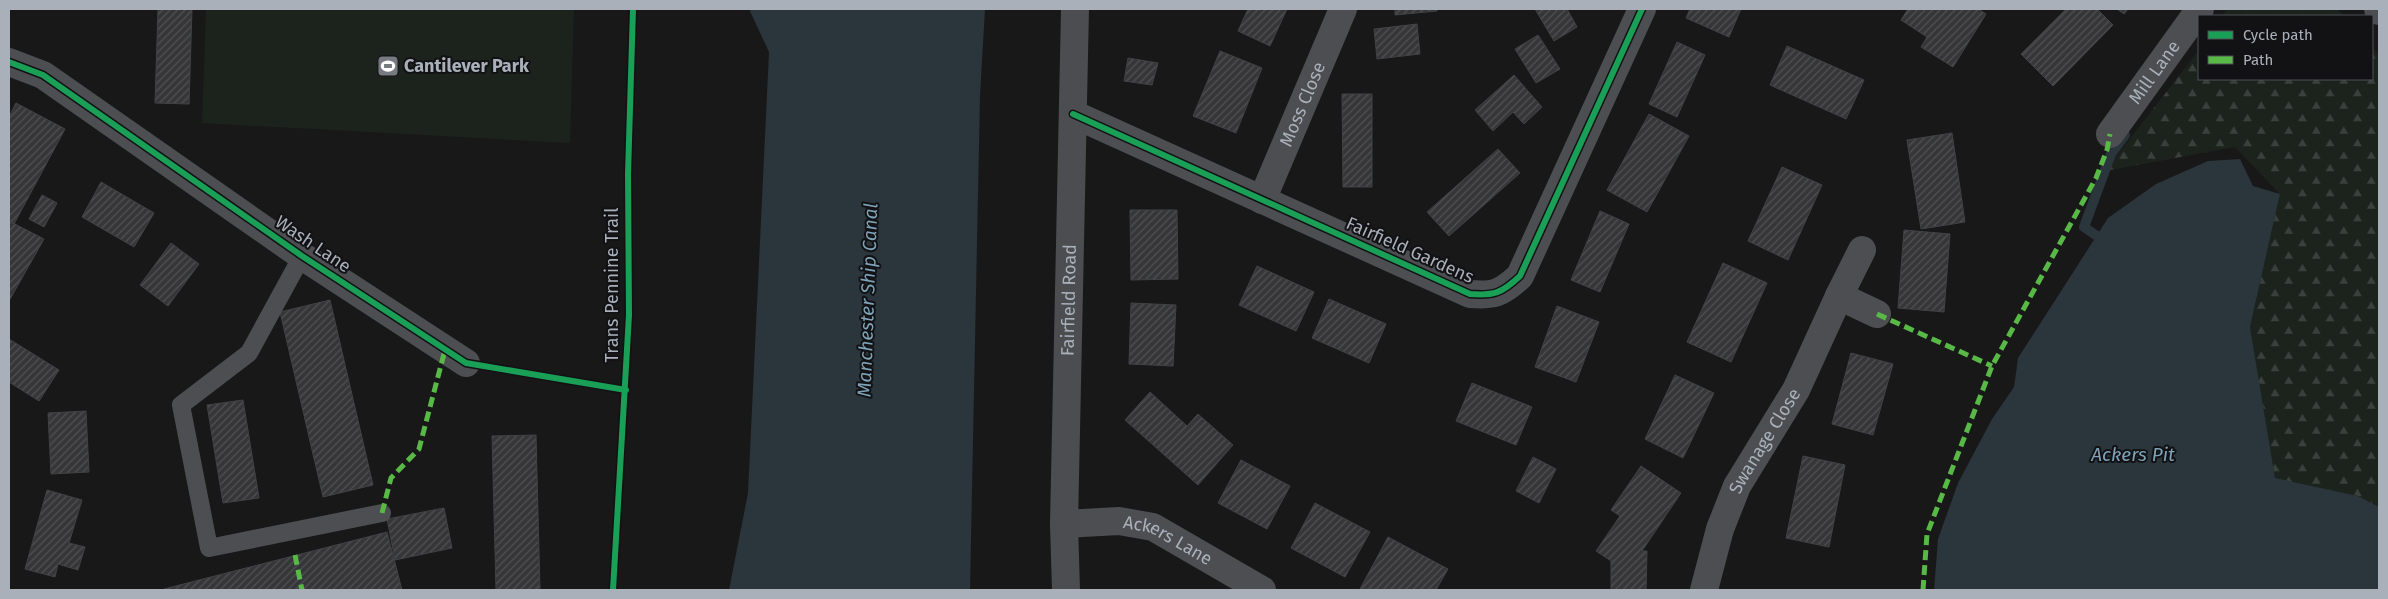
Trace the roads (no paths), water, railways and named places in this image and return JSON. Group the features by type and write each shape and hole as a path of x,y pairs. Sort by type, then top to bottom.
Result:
{"main road":[{"name":"Fairfield Road","path":"1066,590 1064,524 1075,9"}],"street":[{"name":"Moss Close","path":"1262,200 1343,9"},
{"name":"Fairfield Gardens","path":"1073,114 1470,294 1488,296 1506,289 1520,276 1642,9"},
{"name":"Mill Lane","path":"2110,134 2200,9"},
{"name":"Wash Lane","path":"9,62 43,75 302,256 466,363"},
{"name":"Swanage Close","path":"1704,590 1720,529 1737,486 1796,390 1862,250"},
{"path":"1839,296 1878,314"},
{"name":"Ackers Lane","path":"1064,524 1119,521 1153,527 1262,590"}],"lane":[{"path":"302,256 249,353 181,405 209,548 382,513"}],"water":[{"name":"Manchester Ship Canal","path":"749,9 985,9 980,96 970,590 729,590 748,493 769,52"},
{"name":"Ackers Pit","path":"2240,159 2253,186 2280,194 2250,327 2275,478 2358,496 2379,507 2379,590 1934,590 1938,539 1958,483 1992,419 2014,387 2018,358 2108,218 2156,184 2208,161"}],"waterway":[{"path":"2097,236 2084,227 2111,154 2125,135"}],"place":[{"name":"Cantilever Park","path":"388,66"}]}
